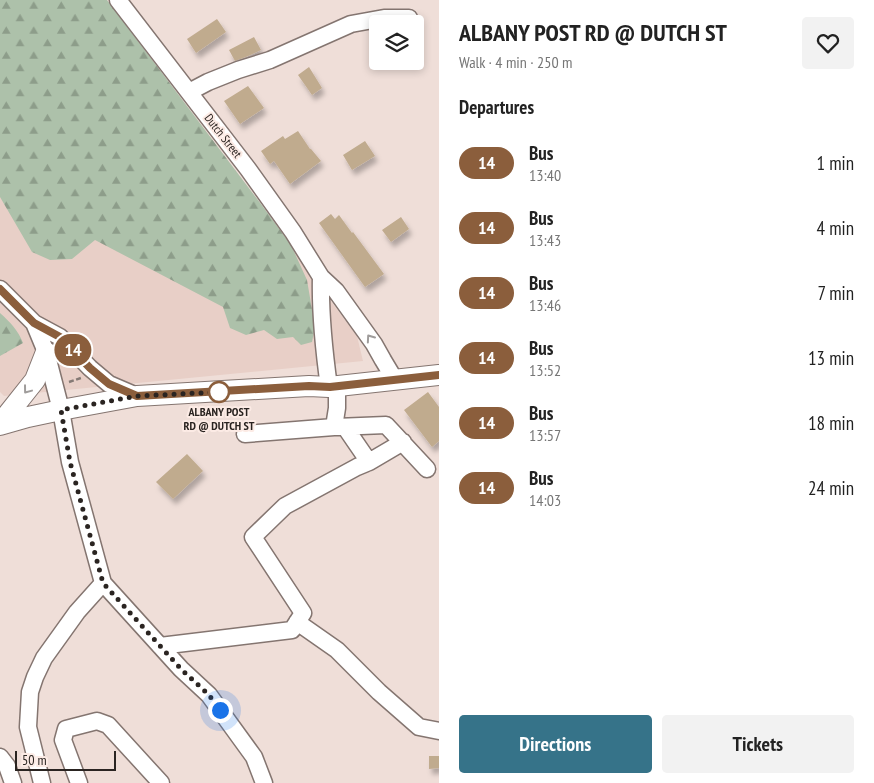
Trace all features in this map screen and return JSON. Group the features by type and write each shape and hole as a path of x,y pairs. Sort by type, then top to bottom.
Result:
{"main road":[{"path":"0,425 35,380 46,352"},
{"path":"0,425 61,410 137,396 333,386 438,377"}],"street":[{"name":"Dutch Street","path":"118,0 294,232 320,277"},
{"path":"189,92 216,79 270,60 351,24 369,21"},
{"path":"320,277 336,291 374,344 395,380"},
{"path":"320,277 320,300 326,362 333,386 340,427 369,462"},
{"path":"0,289 34,323 60,337 90,368 109,384 137,396"},
{"path":"34,323 46,352 61,410 70,462 103,583 181,669 209,695 254,757 264,783"},
{"path":"245,434 386,425 428,469"},
{"path":"160,646 292,630 303,613 253,537 285,506 356,467 369,462 402,442"},
{"path":"42,783 28,727 30,692 44,658 77,612 103,583"},
{"path":"297,622 337,650 379,692 419,727 439,731"},
{"path":"79,783 64,740 66,729 97,721 108,725 161,783"},
{"path":"0,757 7,766 13,783"}],"path":[{"path":"68,383 80,379 86,373"}],"shaded area":[{"path":"0,0 286,241 357,336 363,361 4,396 0,392"}],"green space":[{"path":"0,0 107,0 291,245 307,280 315,327 312,342 301,345 293,337 277,339 264,330 246,335 230,328 223,307 95,240 72,259 50,260 32,252 0,197"},
{"path":"0,313 13,326 23,343 0,356"}],"building":[{"path":"217,19 226,32 196,53 187,39"},
{"path":"254,37 261,50 235,61 229,50"},
{"path":"309,67 322,88 312,95 298,75"},
{"path":"248,86 264,108 240,124 224,101"},
{"path":"298,131 321,161 290,184 274,161 270,164 261,151 283,136 285,139"},
{"path":"365,141 375,156 352,170 343,155"},
{"path":"331,214 335,219 339,215 384,274 365,287 319,223"},
{"path":"401,217 409,229 391,242 382,230"},
{"path":"428,392 439,407 439,441 432,447 404,410"},
{"path":"187,454 203,471 173,499 156,482"},
{"path":"429,756 439,756 439,768 429,769"}],"bus line":[{"name":"14","path":"0,289 34,323 60,337 90,368 109,384 137,396 309,386 330,387 439,375"}],"place":[{"name":"ALBANY POST RD @ DUTCH ST","path":"219,392"}],"route":[{"path":"219,392 137,396 61,410 70,462 103,583 181,669 209,695 220,710"}]}
